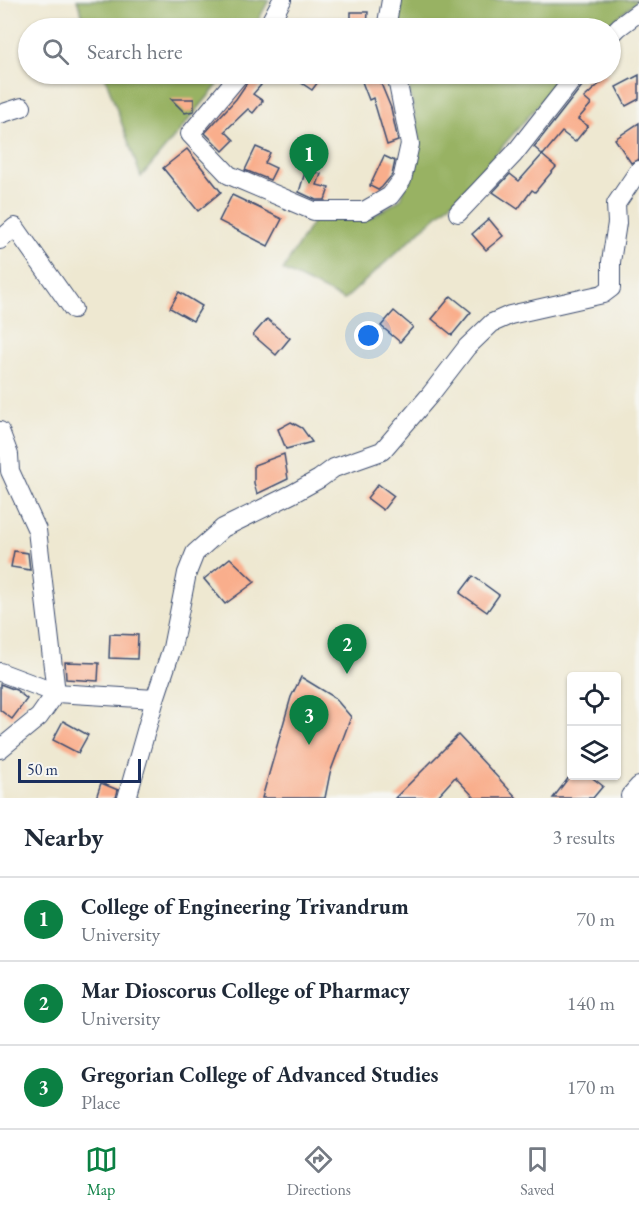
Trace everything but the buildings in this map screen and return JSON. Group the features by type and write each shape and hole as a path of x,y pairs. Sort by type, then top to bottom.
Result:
{"street":[{"path":"272,18 282,0"},
{"path":"388,18 390,0"},
{"path":"621,26 639,12"},
{"path":"232,84 190,134 229,175 314,211 364,211 390,196 402,180 410,144 398,84"},
{"path":"458,213 514,154 569,84"},
{"path":"0,114 22,106"},
{"path":"127,798 172,648 187,573 195,553 223,528 292,495 334,468 382,451 467,347 492,323 510,315 603,294 611,288 611,262 617,224 616,204 639,170"},
{"path":"0,240 15,227 73,309"},
{"path":"0,431 9,455 10,471 37,530 56,693 39,717 0,749"},
{"path":"0,672 56,693 155,699"}],"green space":[{"path":"77,0 269,0 259,18 83,18"},
{"path":"400,0 639,0 616,18 397,18"},
{"path":"108,84 219,84 141,177"},
{"path":"408,84 556,84 463,192 344,300 283,270 314,219 370,218 401,199 420,143"}],"place":[{"name":"College of Engineering Trivandrum","path":"309,184"},
{"name":"Mar Dioscorus College of Pharmacy","path":"347,674"},
{"name":"Gregorian College of Advanced Studies","path":"309,745"}]}
